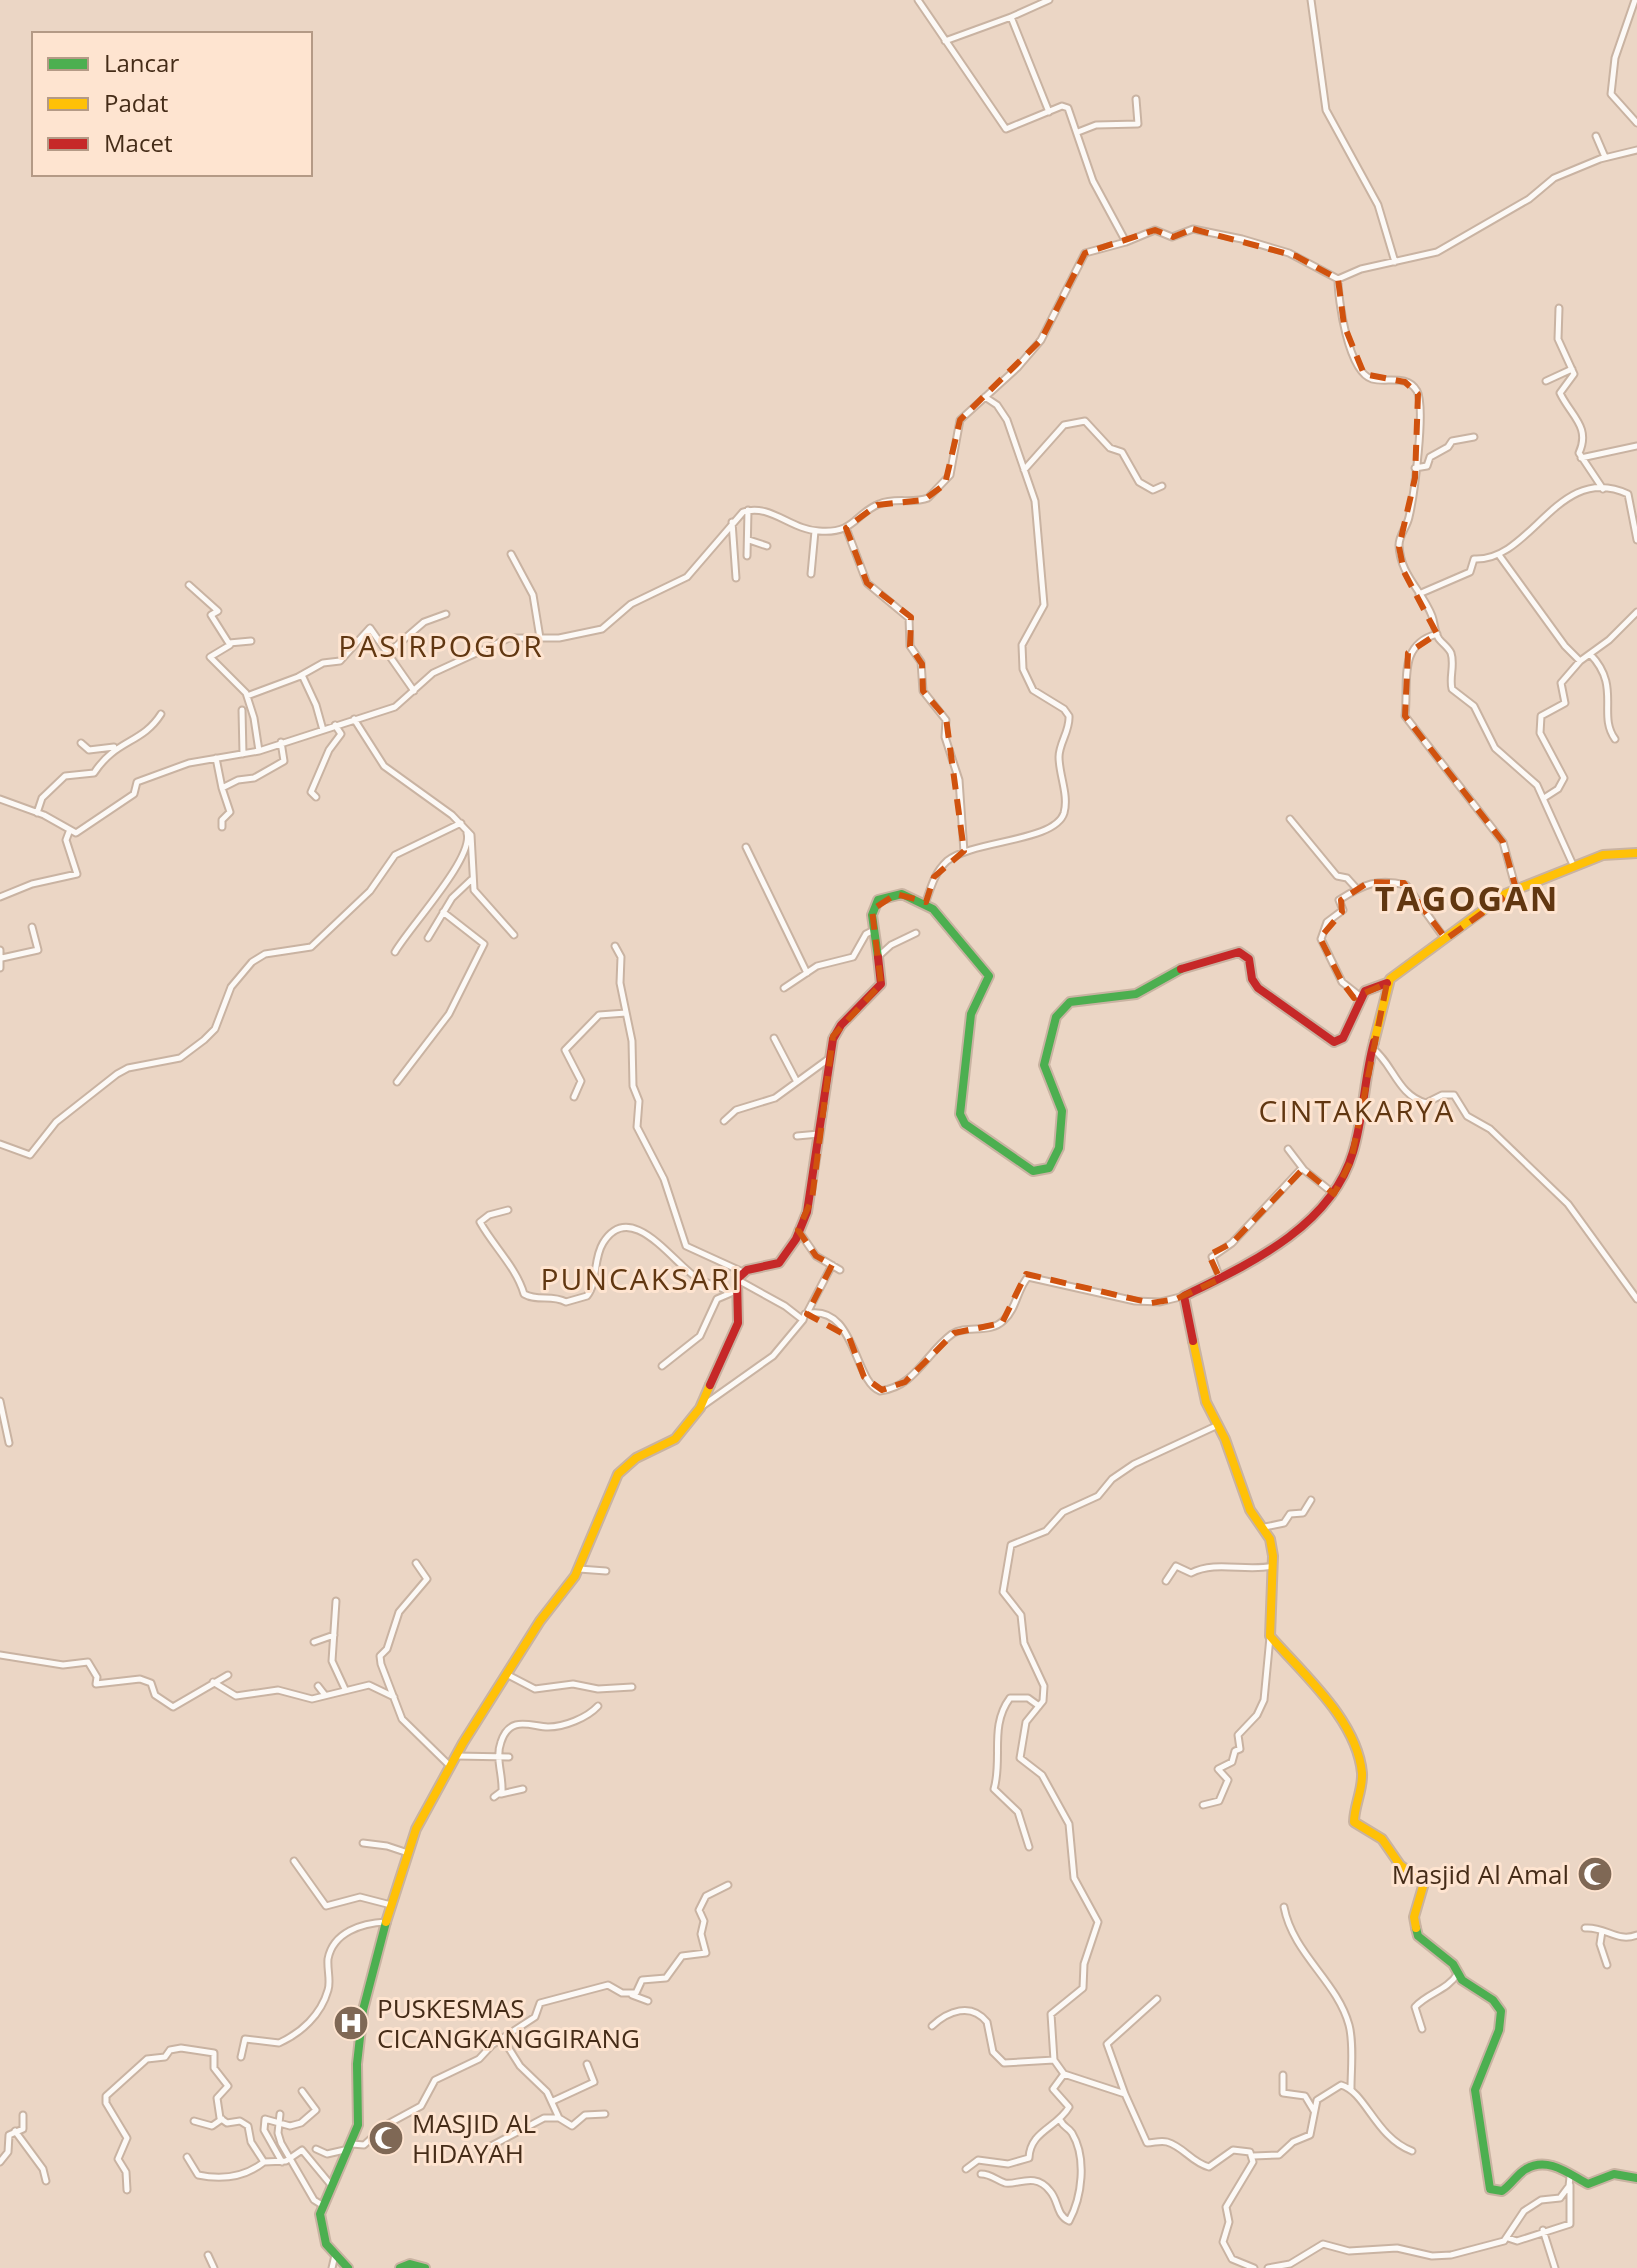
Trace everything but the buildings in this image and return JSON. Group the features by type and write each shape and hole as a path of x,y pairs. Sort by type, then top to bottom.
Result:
{"main road":[{"path":"348,2268 335,2255 323,2234 322,2205 351,2147 359,2110 357,2064 363,2010 391,1905 422,1815 449,1765 540,1621 579,1569 618,1474 636,1458 675,1439 700,1408 738,1323 733,1293 740,1275 779,1263 798,1230 812,1199 828,1059 836,1032 870,1001 881,984 880,955 872,910 883,896 902,894 939,914 989,976 971,1014 962,1119 1033,1171 1049,1168 1059,1148 1062,1111 1044,1065 1056,1017 1070,1002 1136,994 1192,963 1232,952 1247,957 1258,988 1334,1042 1343,1038 1361,997 1371,987 1387,983 1484,908 1516,889 1603,855 1637,853"},
{"path":"1387,983 1354,1150 1334,1194 1267,1255 1184,1296 1203,1394 1250,1510 1265,1527 1273,1566 1270,1636 1310,1680 1353,1741 1362,1773 1354,1822 1382,1839 1400,1865 1422,1881 1424,1892 1414,1917 1416,1932 1453,1964 1458,1973 1493,2000 1502,2014 1499,2032 1474,2087 1483,2171 1490,2189 1495,2192 1505,2189 1523,2170 1536,2164 1551,2164 1570,2181 1588,2184 1614,2174 1637,2178"},
{"path":"400,2268 410,2264 425,2268"}],"street":[{"path":"918,0 1006,129 1065,106 1078,132 1096,188 1126,242"},
{"path":"945,41 1049,0"},
{"path":"1311,0 1324,105 1380,210 1395,262"},
{"path":"1635,0 1615,58 1611,94 1637,123"},
{"path":"1011,17 1049,112"},
{"path":"1078,132 1096,125 1138,124 1136,99"},
{"path":"1596,136 1605,157"},
{"path":"1338,279 1361,269 1441,250 1529,199 1550,180 1605,157 1637,150"},
{"path":"1,802 37,813 76,833 134,794 137,782 146,778 216,758 259,751 395,707 433,673 486,647 516,637 540,638 598,630 631,604 684,580 732,521 748,510 766,511 795,527 815,531 846,528 882,502 921,501 939,490 950,475 958,425 1041,340 1083,255 1155,230 1172,237 1182,232 1227,235 1289,253 1338,279"},
{"path":"1338,279 1340,307 1359,368 1374,379 1405,382 1418,394 1422,421 1410,516 1399,547 1404,572 1432,614 1437,634 1451,654 1452,689 1474,706 1495,748 1526,773 1544,798 1574,867"},
{"path":"1559,308 1558,339 1574,377 1560,393 1577,416 1585,442 1579,451 1581,458 1603,489"},
{"path":"1546,381 1572,369"},
{"path":"925,904 934,877 949,860 964,852 1051,828 1060,820 1065,808 1059,754 1069,716 1064,709 1033,690 1021,662 1022,645 1044,600 1035,501 1007,420 997,405 985,397"},
{"path":"1024,470 1064,425 1085,421 1108,447 1122,452 1143,486 1153,490 1162,486"},
{"path":"1415,468 1427,466 1430,457 1448,447 1452,441 1474,437"},
{"path":"1581,458 1637,446"},
{"path":"1419,594 1470,572 1474,559 1499,555 1568,497 1584,490 1621,491 1630,497 1637,540"},
{"path":"747,556 748,510"},
{"path":"732,521 736,578"},
{"path":"846,528 867,583 909,618 910,646 921,662 922,687 946,720 945,737 961,790 964,852"},
{"path":"811,574 815,531"},
{"path":"749,540 767,546"},
{"path":"511,554 533,595 540,638"},
{"path":"1499,555 1565,646 1580,661"},
{"path":"189,585 218,611 211,615 229,643"},
{"path":"1544,798 1558,789 1564,778 1540,733 1540,720 1544,712 1565,703 1561,683 1580,661 1637,612"},
{"path":"388,653 424,622 446,614"},
{"path":"247,696 302,675 323,663 346,657 370,628 414,691"},
{"path":"1437,634 1419,640 1408,653 1405,716 1503,842 1516,889"},
{"path":"229,643 251,641"},
{"path":"229,643 225,651 210,657 247,696 259,751"},
{"path":"1590,654 1608,681 1609,727 1615,739"},
{"path":"302,675 323,730"},
{"path":"242,710 243,754"},
{"path":"81,743 89,750 115,748 134,740 161,714"},
{"path":"354,719 384,766 463,826 473,843 471,880 474,890 514,935"},
{"path":"316,797 311,792 314,781 341,734 335,725"},
{"path":"222,788 238,780 254,778 284,761 281,742"},
{"path":"37,813 42,798 65,776 90,775 115,748"},
{"path":"216,758 230,812 222,820 222,827"},
{"path":"1290,819 1337,876 1347,878 1356,888"},
{"path":"395,952 422,911 462,861 469,843 463,826"},
{"path":"0,1144 30,1155 56,1122 117,1074 128,1068 174,1060 193,1049 211,1034 231,987 252,962 265,954 311,947 370,891 395,855 463,826"},
{"path":"0,897 32,884 77,874 66,840 69,832"},
{"path":"746,847 807,973"},
{"path":"428,938 459,889 471,880"},
{"path":"1361,997 1342,982 1321,939 1327,922 1342,912 1339,900 1356,888 1383,880 1406,885 1446,939"},
{"path":"397,1082 449,1014 484,944 443,912"},
{"path":"2,958 38,950 32,927"},
{"path":"784,988 807,973 853,957 866,934 874,930"},
{"path":"880,955 891,945 916,933"},
{"path":"615,946 621,957 620,983 632,1041 633,1086 639,1101 637,1127 664,1179 684,1243 691,1250 721,1259 803,1320"},
{"path":"0,950 0,969"},
{"path":"574,1097 581,1081 566,1049 599,1015 626,1013"},
{"path":"774,1038 797,1082"},
{"path":"1372,1048 1396,1082 1416,1099 1426,1103 1442,1095 1454,1095 1467,1116 1484,1123 1526,1162 1568,1204 1637,1299"},
{"path":"724,1121 736,1110 775,1098 828,1059"},
{"path":"797,1136 819,1134"},
{"path":"1288,1149 1302,1168 1334,1194"},
{"path":"1220,1279 1212,1262 1213,1255 1232,1243 1302,1168"},
{"path":"508,1210 489,1215 480,1222 502,1260 517,1274 524,1294 533,1299 552,1295 566,1302 587,1296 601,1247 611,1233 623,1228 655,1237 669,1256 695,1277 733,1293"},
{"path":"798,1230 816,1256 840,1270"},
{"path":"700,1408 773,1356 807,1314 832,1265"},
{"path":"807,1314 820,1314 840,1328 858,1351 864,1377 880,1391 905,1382 954,1333 988,1329 1002,1323 1028,1277 1135,1301 1169,1302 1184,1296"},
{"path":"662,1366 700,1336 715,1302 733,1293"},
{"path":"0,1401 9,1443"},
{"path":"1125,2094 1064,2074 1054,2060 1051,2014 1083,1988 1084,1964 1098,1922 1074,1878 1074,1843 1065,1815 1042,1775 1020,1758 1026,1722 1044,1696 1042,1680 1024,1643 1021,1615 1003,1592 1011,1545 1046,1531 1063,1512 1098,1496 1112,1479 1134,1464 1218,1425"},
{"path":"1265,1527 1284,1523 1290,1514 1303,1513 1311,1500"},
{"path":"416,1563 427,1579 399,1612 387,1649 380,1656 406,1725 449,1765"},
{"path":"1166,1581 1176,1566 1191,1573 1211,1565 1231,1569 1273,1566"},
{"path":"579,1569 606,1571"},
{"path":"336,1601 332,1661 345,1689"},
{"path":"314,1642 334,1635"},
{"path":"1203,1805 1219,1801 1228,1780 1218,1769 1232,1763 1235,1751 1240,1749 1238,1735 1260,1709 1270,1636"},
{"path":"0,1655 63,1665 88,1662 97,1677 96,1684 140,1679 151,1683 155,1695 173,1707 228,1675"},
{"path":"508,1675 535,1689 573,1684 598,1689 632,1687"},
{"path":"213,1682 236,1696 265,1690 293,1692 307,1699 373,1685 395,1697"},
{"path":"318,1686 325,1695"},
{"path":"1029,1847 1020,1814 994,1789 999,1773 997,1735 1000,1716 1010,1698 1028,1698 1039,1706"},
{"path":"501,1794 498,1756 502,1738 510,1728 535,1722 549,1727 583,1720 598,1706"},
{"path":"455,1756 509,1757"},
{"path":"494,1797 523,1789"},
{"path":"363,1843 387,1846 409,1854"},
{"path":"294,1861 326,1906 360,1897 391,1905"},
{"path":"631,1995 638,1992 642,1980 669,1976 671,1967 682,1956 706,1953 701,1934 704,1921 699,1910 706,1896 728,1885"},
{"path":"1284,1907 1291,1935 1320,1974 1349,2025 1351,2089"},
{"path":"241,2057 245,2039 279,2043 313,2020 328,1992 332,1950 354,1927 386,1922"},
{"path":"1585,1928 1619,1939 1637,1935"},
{"path":"1602,1931 1600,1944 1607,1965"},
{"path":"1422,2029 1415,2007 1431,1993 1448,1987 1458,1973"},
{"path":"316,2149 327,2154 364,2145 386,2125 414,2112 426,2100 435,2080 479,2059 524,2021 535,2017 538,2006 547,2000 608,1985 648,2001"},
{"path":"1157,1999 1107,2044 1147,2143 1165,2141 1179,2146 1197,2163 1209,2167 1233,2150 1252,2156 1279,2155 1293,2142 1308,2137 1317,2100 1341,2085 1351,2089 1387,2138 1412,2151"},
{"path":"932,2026 950,2013 970,2011 987,2022 993,2052 1004,2063 1054,2060"},
{"path":"503,2039 520,2066 536,2078 553,2101 559,2118"},
{"path":"127,2190 126,2172 118,2159 127,2138 105,2100 135,2067 147,2059 165,2057 176,2048 213,2052 214,2068 228,2086 216,2100 222,2119 228,2123 240,2121 248,2126 251,2142 264,2162"},
{"path":"553,2101 594,2082 587,2064"},
{"path":"966,2169 978,2160 1008,2164 1029,2158 1030,2144 1049,2124 1060,2120 1070,2106 1053,2088 1064,2074"},
{"path":"1283,2075 1283,2093 1305,2096 1314,2112"},
{"path":"282,2162 264,2124 265,2119 298,2125 316,2112 302,2091"},
{"path":"280,2114 278,2133 311,2196 322,2205"},
{"path":"491,2146 547,2117 559,2118 572,2126 585,2115 605,2114"},
{"path":"0,2162 7,2153 9,2135 23,2129 23,2115"},
{"path":"194,2121 212,2126 222,2119"},
{"path":"981,2174 1005,2183 1017,2179 1042,2184 1051,2191 1057,2209 1069,2221 1076,2205 1082,2165 1076,2141 1060,2120"},
{"path":"15,2131 44,2172 46,2181"},
{"path":"187,2157 198,2175 216,2177 247,2173 264,2162 282,2162 301,2150 306,2152 331,2185"},
{"path":"1252,2156 1253,2162 1227,2203 1229,2222 1223,2242 1232,2259 1254,2268"},
{"path":"1268,2268 1290,2264 1323,2244 1349,2251 1405,2249 1441,2257 1508,2238 1517,2241 1571,2222 1570,2181"},
{"path":"1508,2238 1524,2211 1541,2200 1560,2198 1570,2181"},
{"path":"1543,2230 1555,2268"},
{"path":"208,2255 214,2268"},
{"path":"332,2268 335,2255"}],"highlighted area":[{"path":"1193,229 1296,256 1338,279 1344,325 1364,374 1405,382 1418,394 1415,478 1399,547 1404,572 1437,634 1408,653 1405,716 1503,842 1516,889 1446,939 1404,883 1369,882 1341,900 1342,912 1320,938 1342,982 1354,998 1387,983 1351,1161 1334,1194 1303,1169 1232,1243 1209,1255 1220,1279 1176,1299 1151,1303 1026,1274 1002,1323 954,1333 905,1382 882,1390 864,1377 849,1337 807,1314 832,1265 816,1256 798,1230 812,1199 833,1036 881,984 872,910 896,894 926,902 934,877 964,851 946,718 923,691 922,664 910,646 911,617 867,583 846,528 877,505 924,500 945,484 960,420 1041,340 1085,253 1155,230 1173,237"}],"traffic: fast":[{"path":"878,957 872,915 878,900 902,894 933,909 989,976 971,1014 960,1114 965,1124 1033,1171 1049,1168 1059,1148 1062,1111 1044,1065 1056,1017 1070,1002 1136,994 1181,969"},
{"path":"348,2268 326,2244 320,2214 358,2125 357,2064 363,2010 386,1922"},
{"path":"1416,1928 1418,1936 1453,1964 1462,1980 1493,2000 1501,2011 1499,2030 1475,2090 1490,2189 1502,2191 1523,2171 1542,2164 1558,2168 1588,2184 1614,2174 1637,2178"},
{"path":"400,2268 410,2264 425,2268"}],"traffic: slow":[{"path":"1374,1042 1390,979 1505,894 1603,855 1637,853"},
{"path":"1193,1341 1206,1402 1225,1439 1250,1510 1270,1539 1273,1556 1270,1636 1326,1699 1350,1735 1362,1773 1354,1822 1382,1839 1400,1865 1424,1883 1414,1917 1416,1928"},
{"path":"386,1922 416,1829 463,1743 540,1621 575,1576 618,1474 636,1458 675,1439 700,1408 710,1385"}],"traffic: jam":[{"path":"1181,969 1239,952 1249,959 1252,979 1258,988 1334,1042 1343,1038 1365,991 1387,983"},
{"path":"710,1385 738,1323 737,1279 747,1270 779,1263 796,1239 807,1212 833,1039 841,1025 881,984 878,957"},
{"path":"1193,1341 1184,1296 1235,1271 1285,1240 1326,1202 1342,1178 1357,1138 1374,1042"}],"place":[{"name":"Masjid Al Amal","path":"1595,1874"},
{"name":"PUSKESMAS CICANGKANGGIRANG","path":"351,2023"},
{"name":"MASJID AL HIDAYAH","path":"386,2138"}],"district":[{"name":"PASIRPOGOR","path":"441,645"},
{"name":"TAGOGAN","path":"1467,898"},
{"name":"CINTAKARYA","path":"1357,1110"},
{"name":"PUNCAKSARI","path":"641,1278"}]}
